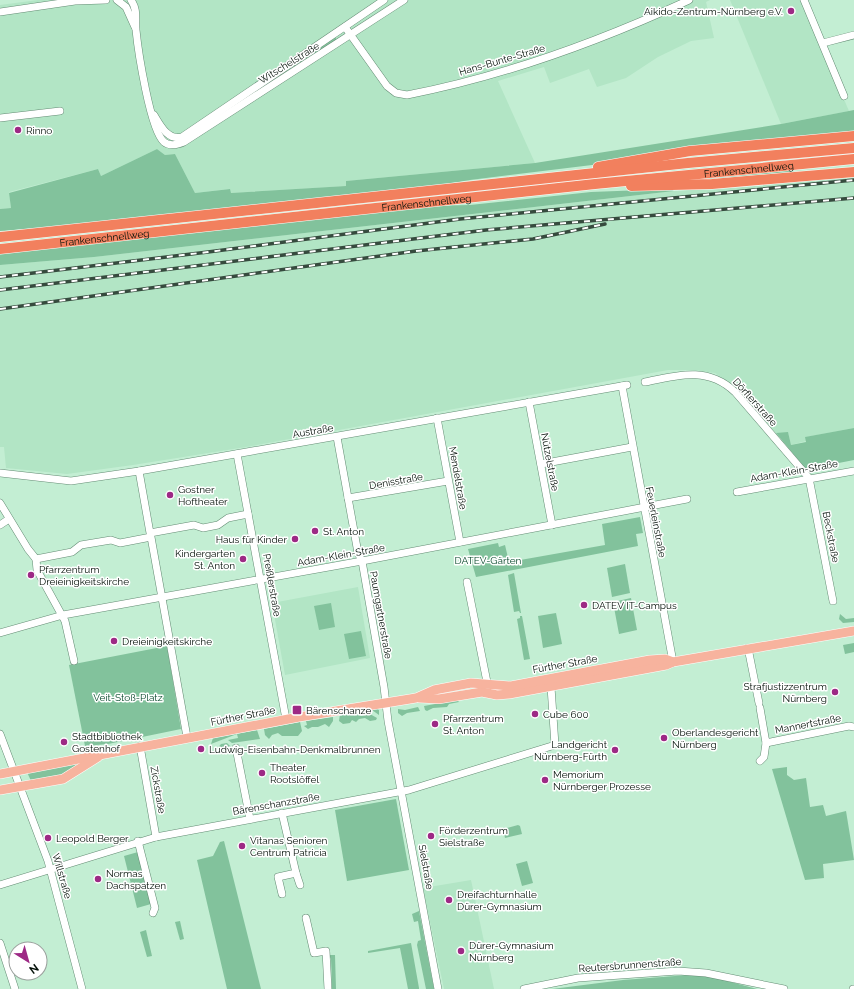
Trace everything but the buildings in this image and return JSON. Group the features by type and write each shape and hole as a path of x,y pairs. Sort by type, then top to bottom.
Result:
{"highway":[{"path":"552,178 573,170 685,152 854,136"},
{"name":"Frankenschnellweg","path":"0,237 552,178 854,148"},
{"name":"Frankenschnellweg","path":"0,249 595,184 854,159"},
{"path":"595,184 640,187 712,184 854,172"}],"main road":[{"name":"Fürther Straße","path":"844,631 854,627"},
{"name":"Fürther Straße","path":"0,774 64,761 99,756 140,746 386,702 416,698 439,699 476,692 505,695 748,648 844,631 854,631"},
{"name":"Fürther Straße","path":"416,698 434,690 474,682 507,686 650,660 665,659 673,662"},
{"name":"Fürther Straße","path":"0,790 69,776 99,756"},
{"path":"64,761 69,769 69,776"}],"street":[{"path":"0,12 77,1 106,0"},
{"path":"120,0 126,7 136,29"},
{"path":"131,0 136,11 136,29 150,108 155,127 163,141 172,145 183,139"},
{"name":"Witschelstraße","path":"183,139 384,0"},
{"name":"Witschelstraße","path":"183,139 351,36 404,0"},
{"name":"Hans-Bunte-Straße","path":"345,27 387,86 396,93 407,95 493,75 538,61 575,48 689,0"},
{"path":"804,0 844,96"},
{"path":"823,43 854,35"},
{"path":"0,118 60,110"},
{"name":"Dörflerstraße","path":"645,382 690,375 705,375 723,381 736,392 809,478"},
{"name":"Austraße","path":"0,473 71,481 139,471 337,437 625,385"},
{"name":"Feuerleinstraße","path":"625,385 632,448 673,662"},
{"name":"Nützelstraße","path":"529,402 552,525"},
{"name":"Mendelstraße","path":"437,418 460,542"},
{"name":"Paumgartnerstraße","path":"337,437 358,553 362,561 386,702"},
{"path":"541,464 632,448"},
{"name":"Preißlerstraße","path":"237,454 286,719"},
{"path":"139,471 188,738"},
{"name":"Adam-Klein-Straße","path":"737,492 854,471"},
{"name":"Beckstraße","path":"809,478 833,601"},
{"name":"Denisstraße","path":"348,498 448,481"},
{"name":"Adam-Klein-Straße","path":"0,633 63,615 362,561 687,499"},
{"path":"0,503 28,549 36,559 37,570 66,621 74,661"},
{"path":"36,559 72,552 81,545 111,540 120,543 194,525 203,528 218,525 228,518 248,514"},
{"path":"0,525 9,519"},
{"path":"467,582 489,693"},
{"name":"Mannertstraße","path":"748,648 766,743 764,757 760,761"},
{"name":"Bärenschanzstraße","path":"0,885 156,836 402,791 556,745 551,687"},
{"name":"Sielstraße","path":"386,702 438,989"},
{"name":"Mannertstraße","path":"766,743 849,726 854,727"},
{"name":"Willstraße","path":"0,734 13,772 20,786 51,869 82,989"},
{"name":"Zickstraße","path":"140,746 156,836"},
{"path":"236,748 250,819"},
{"path":"282,813 300,885"},
{"path":"138,841 155,908 153,913"},
{"path":"282,894 278,877 296,873"},
{"path":"306,918 314,952 326,951 328,989"},
{"path":"0,943 15,989"},
{"name":"Reutersbrunnenstraße","path":"524,989 578,978 678,971 706,973 784,989"}],"shaded area":[{"path":"38,0 710,0 706,2 714,38 691,41 658,57 626,78 597,87 589,69 550,83 544,67 498,81 535,163 346,181 346,186 231,193 229,189 195,193 175,154 165,155 157,149 101,176 98,169 9,192 11,208 0,209 0,5"},
{"path":"730,0 801,0 849,111 781,124"},
{"path":"854,176 854,428 806,437 806,441 791,445 788,433 776,433 735,387 715,373 693,370 668,370 246,447 133,465 67,474 6,468 4,447 0,447 0,265 94,257 674,191"},
{"path":"358,587 370,658 285,675 272,603"},
{"name":"Dürer-Gymnasium Nürnberg","path":"471,880 494,989 444,989 423,888"}],"green space":[{"path":"335,37 337,40 295,66 295,64"},
{"path":"854,110 854,133 470,180 422,188 116,222 0,231 0,209 11,208 9,193 98,169 101,176 157,149 165,155 175,154 195,193 230,189 231,193 346,186 346,181 535,163 781,124"},
{"path":"773,170 798,172 719,180 668,180"},
{"path":"670,189 674,191 94,257 0,265 0,252 427,206 470,205 591,192"},
{"path":"854,428 854,460 808,469 805,468 776,433 788,432 791,445 806,442 805,437"},
{"name":"DATEV-Gärten","path":"640,517 643,533 636,534 638,546 476,577 468,549 498,543 499,547 505,545 509,562 605,545 602,524"},
{"path":"625,564 630,593 612,597 607,568"},
{"path":"514,573 521,613 519,611 514,612 508,575"},
{"path":"631,598 637,630 619,634 613,602"},
{"path":"331,603 335,627 319,630 314,606"},
{"path":"556,613 562,644 543,648 538,616"},
{"path":"840,614 846,619 854,618 854,622 843,623 839,619"},
{"path":"520,616 522,616 530,659 524,660 517,619 520,618"},
{"path":"361,631 366,656 349,659 344,634"},
{"path":"854,643 854,652 845,654 843,645"},
{"name":"Veit-Stoß-Platz","path":"167,646 181,729 108,744 85,746 69,665"},
{"path":"457,700 459,702 449,704 447,707 433,708 427,711 425,710 424,706"},
{"path":"418,707 420,711 407,713 402,716 398,713 398,709 405,710"},
{"path":"376,708 379,710 379,715 372,710 360,711 361,716 370,714 377,718 376,720 370,721 365,718 359,719 356,722 352,720 350,723 343,724 339,721 340,714"},
{"path":"333,717 333,721 329,727 325,724 308,729 304,726 307,725 306,721"},
{"path":"300,722 302,731 298,736 282,736 278,733 272,735 269,739 265,735 264,729"},
{"path":"257,730 260,739 232,743 228,740 238,738 237,734 211,744 213,738"},
{"path":"227,743 232,748 217,749 221,744"},
{"path":"84,761 67,774 31,781 27,772"},
{"path":"787,767 787,775 794,780 806,778 810,807 823,805 826,816 846,811 854,860 823,864 824,878 805,880 772,769"},
{"path":"396,799 409,870 347,881 335,810"},
{"path":"518,825 520,826 522,834 505,838 503,829"},
{"path":"224,841 261,989 227,989 197,860 213,856 220,842"},
{"path":"138,852 151,904 137,908 124,856"},
{"path":"527,861 533,883 522,886 516,864"},
{"path":"419,911 434,989 426,989 417,945 418,941 421,940 418,921 414,922 412,914"},
{"path":"180,921 184,939 180,940 175,922"},
{"path":"146,930 152,956 147,957 140,932"},
{"path":"411,943 419,989 408,989 400,948 368,953 368,951"},
{"path":"329,955 335,955 336,989 330,989 332,985 331,959"},
{"path":"701,974 757,989 552,989 623,980"}],"railway":[{"path":"0,277 208,252 460,219 854,180"},
{"path":"0,290 486,230 854,198"},
{"path":"0,309 416,251 533,239 605,224"}],"place":[{"name":"Aikido-Zentrum-Nürnberg e.V.","path":"791,11"},
{"name":"Rinno","path":"18,130"},
{"name":"Gostner Hoftheater","path":"170,495"},
{"name":"St. Anton","path":"315,531"},
{"name":"Haus für Kinder","path":"295,539"},
{"name":"Kindergarten St. Anton","path":"243,559"},
{"name":"Pfarrzentrum Dreieinigkeitskirche","path":"31,575"},
{"name":"DATEV IT-Campus","path":"584,605"},
{"name":"Dreieinigkeitskirche","path":"114,641"},
{"name":"Strafjustizzentrum Nürnberg","path":"835,692"},
{"name":"Bärenschanze","path":"297,710"},
{"name":"Cube 600","path":"535,714"},
{"name":"Pfarrzentrum St. Anton","path":"435,724"},
{"name":"Oberlandesgericht Nürnberg","path":"664,738"},
{"name":"Stadtbibliothek Gostenhof","path":"64,742"},
{"name":"Ludwig-Eisenbahn-Denkmalbrunnen","path":"201,749"},
{"name":"Landgericht Nürnberg-Fürth","path":"615,750"},
{"name":"Theater Rootslöffel","path":"262,773"},
{"name":"Memorium Nürnberger Prozesse","path":"545,780"},
{"name":"Förderzentrum Sielstraße","path":"431,836"},
{"name":"Leopold Berger","path":"48,838"},
{"name":"Vitanas Senioren Centrum Patricia","path":"242,846"},
{"name":"Normas Dachspatzen","path":"98,879"},
{"name":"Dreifachturnhalle Dürer-Gymnasium","path":"449,900"},
{"name":"Dürer-Gymnasium Nürnberg","path":"461,951"}]}
